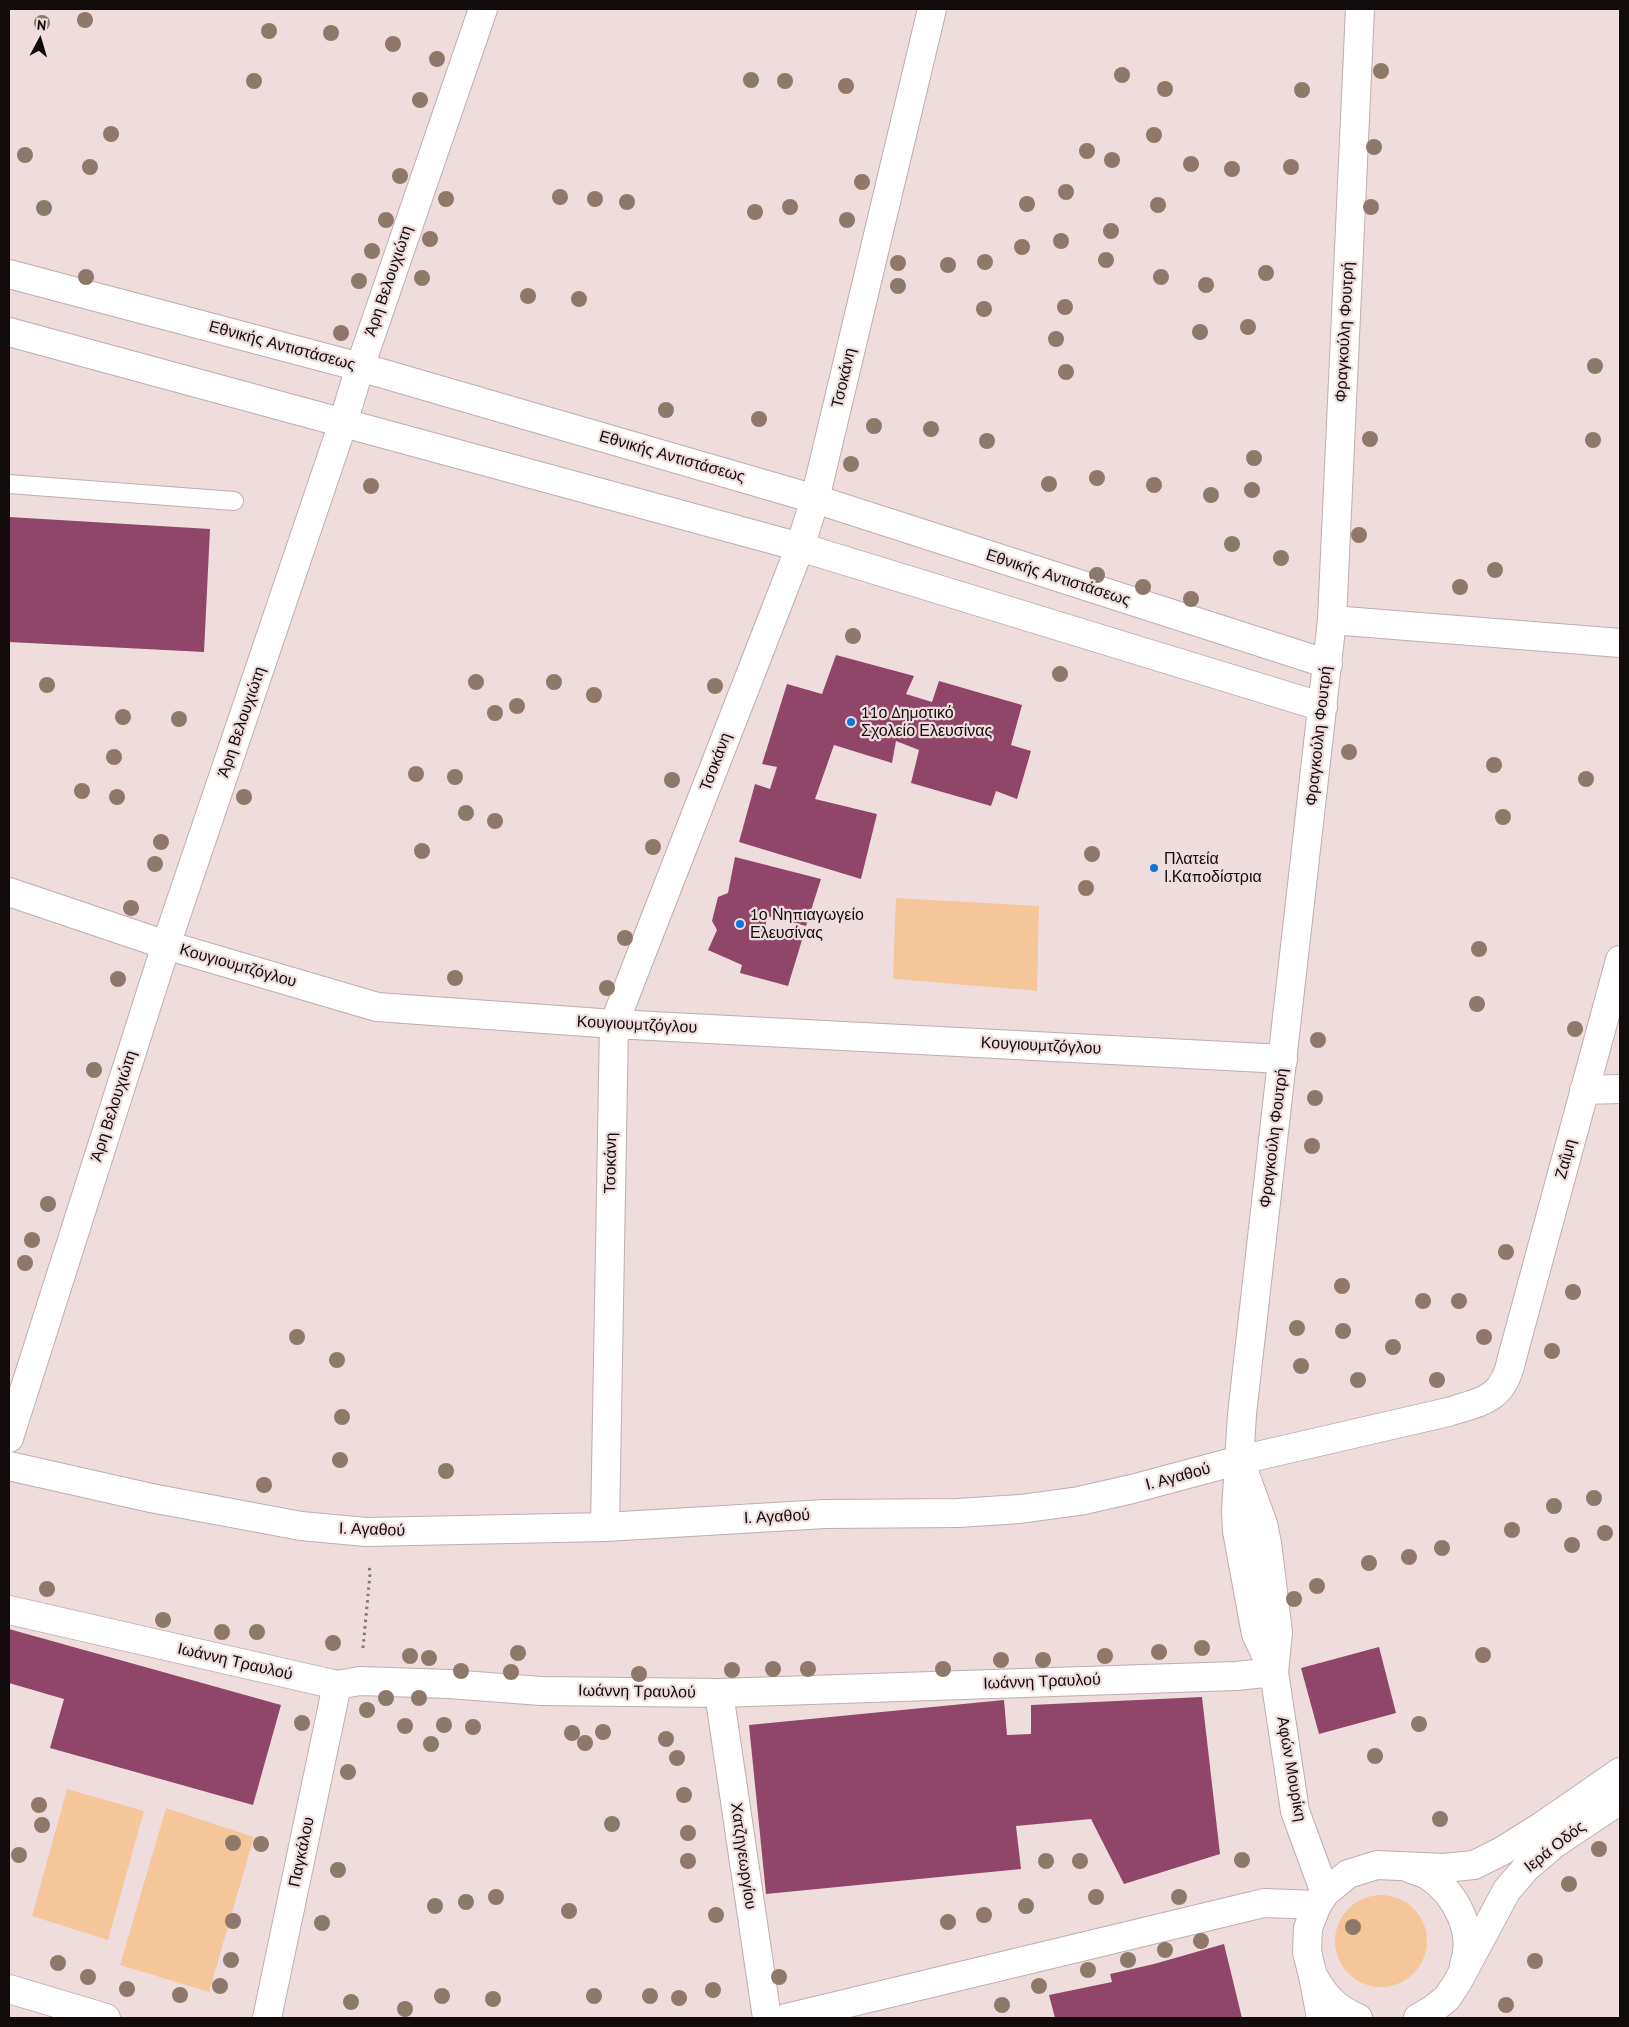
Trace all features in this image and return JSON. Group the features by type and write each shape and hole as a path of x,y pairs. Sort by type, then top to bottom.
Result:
{"street":[{"name":"Άρη Βελουχιώτη","path":"9,1438 166,945 343,424 360,367 484,9"},
{"name":"Τσοκάνη","path":"605,1527 614,1024 800,547 815,499 932,9"},
{"name":"Φραγκούλη Φουτρή","path":"1240,1549 1236,1510 1242,1414 1332,620 1360,9"},
{"name":"Εθνικής Αντιστάσεως","path":"9,274 360,367 815,499 1328,664"},
{"path":"9,332 800,547 1323,706"},
{"path":"1332,620 1620,643"},
{"name":"Κουγιουμτζόγλου","path":"9,892 166,945 377,1007 614,1024 1283,1059"},
{"name":"Ζαΐμη","path":"1512,1358 1620,960"},
{"path":"1584,1090 1620,1089"},
{"name":"Ι. Αγαθού","path":"9,1466 188,1505 301,1526 366,1532 605,1527 826,1514 958,1513 1020,1509 1079,1501 1114,1493 1240,1460 1448,1412 1481,1402 1498,1392 1509,1373 1512,1358"},
{"name":"Φραγκούλη Φουτρή","path":"1240,1460 1263,1524"},
{"name":"Αφών Μουρίκη","path":"1263,1524 1278,1632 1274,1672 1295,1811 1321,1899"},
{"name":"Αφών Μουρίκη","path":"1240,1549 1256,1634 1274,1672"},
{"name":"Ιωάννη Τραυλού","path":"9,1610 348,1683 450,1684 541,1691 719,1693 1236,1676 1274,1672"},
{"name":"Παγκάλου","path":"267,2018 348,1683"},
{"name":"Χατζηγεωργίου","path":"719,1693 767,2018"},
{"name":"Ιερά Οδός","path":"1320,2018 1307,1952 1308,1928 1321,1899 1348,1874 1378,1865 1444,1868 1474,1865 1502,1851 1534,1831 1620,1772"},
{"name":"Ιερά Οδός","path":"1418,2018 1447,1998 1507,1890 1526,1868 1554,1844 1620,1800"},
{"name":"Ιερά Οδός","path":"1406,1866 1428,1876 1447,1892 1460,1912 1467,1936 1466,1960 1457,1983"},
{"path":"786,2018 1264,1903 1321,1899"},
{"name":"Ιερά Οδός","path":"1313,1976 1326,1997 1345,2013 1358,2018"},
{"path":"9,1989 106,2018"}],"lane":[{"path":"9,484 234,501"}],"path":[{"path":"348,1683 370,1574 366,1532"}],"shaded area":[{"path":"896,898 1039,906 1037,991 893,979"},
{"path":"67,1789 144,1811 108,1940 32,1916"},
{"path":"166,1808 254,1837 209,1992 120,1965"},
{"path":"1381,1895 1399,1898 1414,1908 1424,1923 1427,1941 1424,1959 1414,1974 1399,1984 1381,1987 1363,1984 1348,1974 1338,1959 1335,1941 1338,1923 1348,1908 1363,1898"}],"building":[{"path":"9,517 210,529 204,652 9,642"},
{"path":"836,655 914,676 906,694 932,702 939,681 1022,705 1011,745 1031,751 1017,799 996,791 991,806 911,783 919,750 896,741 892,763 834,745 815,799 877,814 861,879 739,842 755,784 770,789 777,767 762,764 787,684 822,694"},
{"name":"1ο Νηπιαγωγείο Ελευσίνας","path":"735,857 821,879 806,926 767,916 765,929 802,940 788,986 740,973 742,965 708,950 717,930 712,921 718,897 728,893"},
{"path":"9,1629 281,1705 253,1805 50,1748 64,1699 9,1683"},
{"path":"1379,1647 1396,1713 1319,1734 1301,1668"},
{"path":"1202,1697 1220,1854 1124,1884 1091,1819 1016,1826 1021,1869 766,1894 749,1725 1004,1700 1007,1735 1031,1734 1031,1705"},
{"path":"1224,1944 1242,2018 1055,2018 1049,1995 1112,1982 1110,1974 1154,1964"}],"place":[{"name":"11ο Δημοτικό Σχολείο Ελευσίνας","path":"851,722"},
{"name":"Πλατεία Ι.Καποδίστρια","path":"1154,868"},
{"name":"1ο Νηπιαγωγείο Ελευσίνας","path":"740,924"}]}
